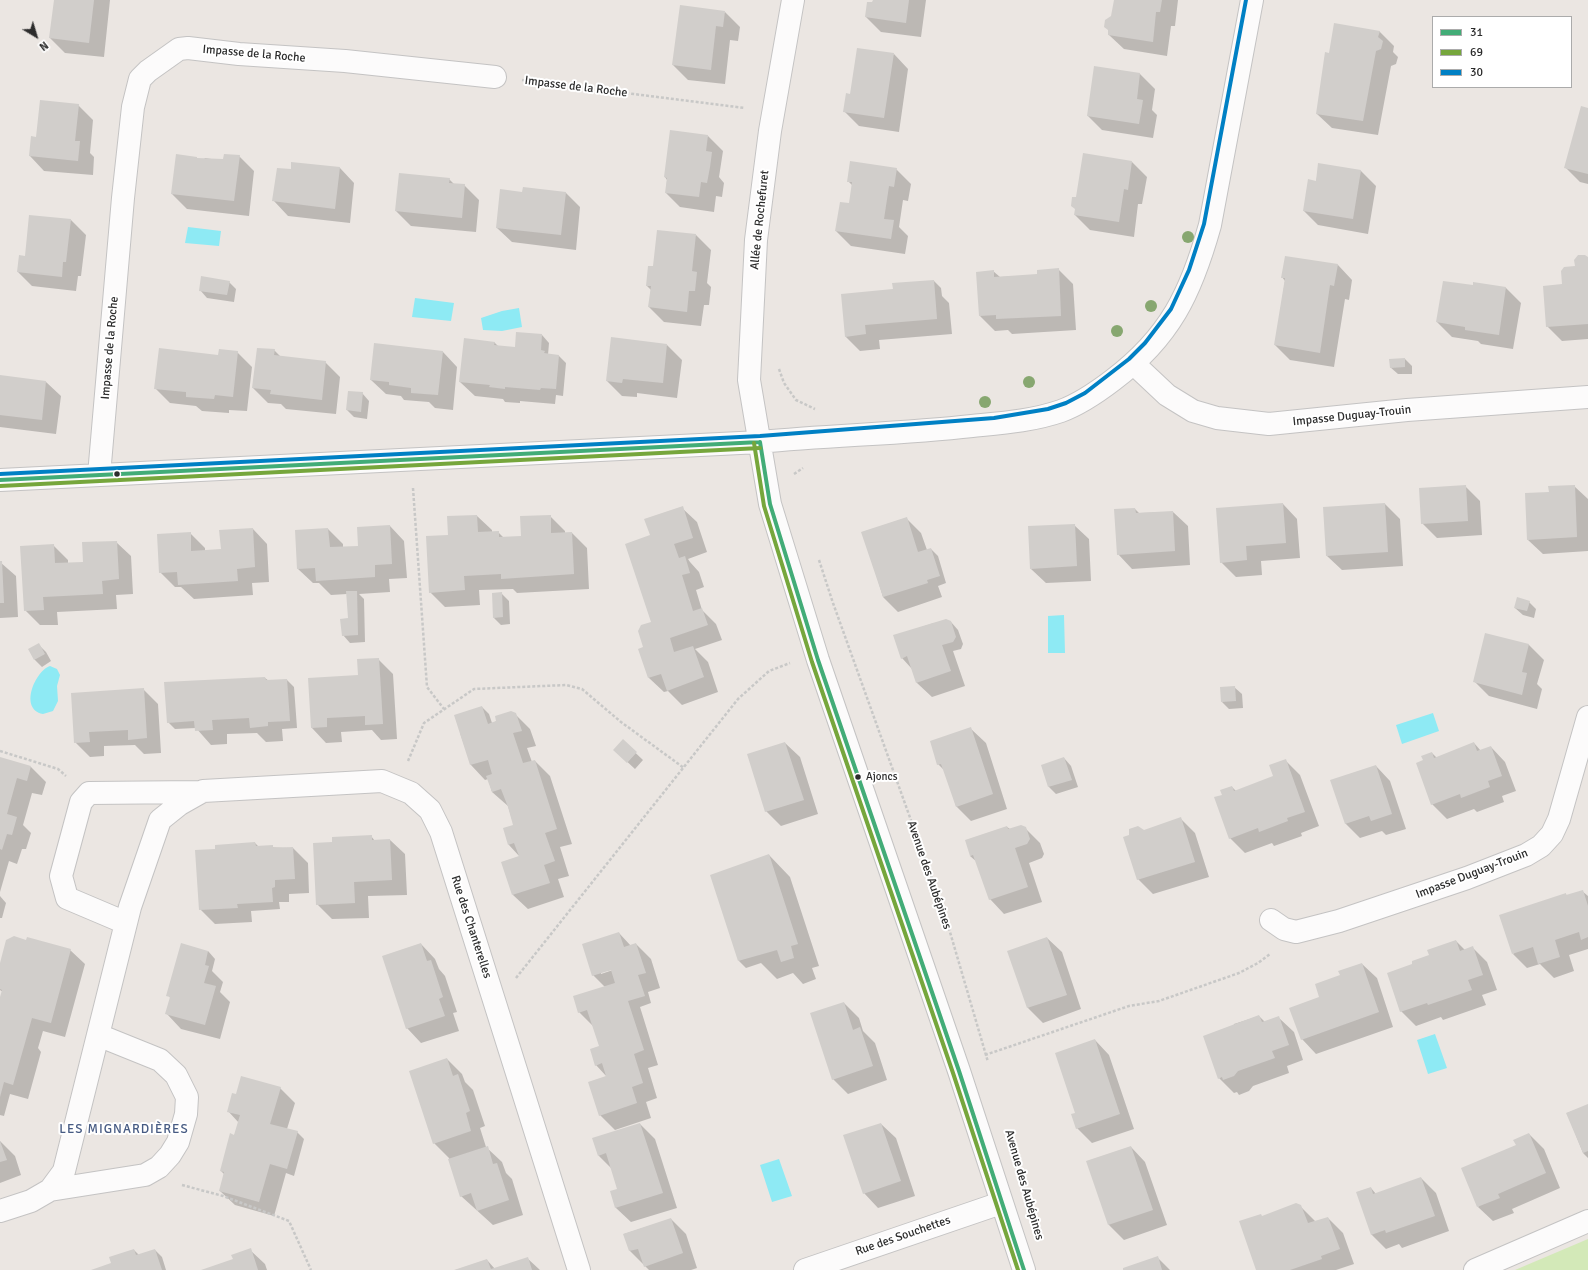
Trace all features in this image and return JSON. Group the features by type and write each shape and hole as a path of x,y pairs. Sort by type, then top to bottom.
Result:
{"street":[{"name":"Allée de Rochefuret","path":"760,442 749,380 756,240 774,111 793,0"},
{"path":"0,480 760,442 813,436 832,437 920,432 1030,420 1062,411 1090,397 1134,364 1161,335 1183,302 1200,261 1210,225 1252,0"},
{"name":"Impasse de la Roche","path":"99,475 123,198 133,107 140,79 148,71 179,49 188,48 239,54 345,61 495,77"},
{"name":"Impasse Duguay-Trouin","path":"1134,364 1167,395 1193,411 1217,418 1269,424 1407,410 1588,397"},
{"name":"Avenue des Aubépines","path":"760,442 770,504 818,660 959,1071 1024,1270"},
{"name":"Impasse Duguay-Trouin","path":"1296,932 1339,921 1467,878 1526,855 1540,846 1552,834 1559,819 1588,717"},
{"name":"Rue des Chanterelles","path":"89,793 203,792 382,781 410,793 430,810 441,832 579,1270"},
{"name":"Rue des Chanterelles","path":"50,1190 64,1171 126,923 160,820 180,804 203,792"},
{"path":"89,793 81,802 61,876 67,898 126,923"},
{"path":"1271,920 1284,929 1296,932"},
{"name":"Rue des Chanterelles","path":"0,1211 31,1200 50,1190 145,1174 159,1167 170,1155 178,1142 186,1114 187,1097 176,1075 160,1060 98,1035"},
{"name":"Rue des Souchettes","path":"805,1270 1001,1203"},
{"path":"1475,1270 1588,1221"}],"path":[{"name":"Impasse de la Roche","path":"495,77 774,111"},
{"path":"779,368 784,383 796,400 814,408 822,417 832,437"},
{"path":"411,459 427,687 444,709"},
{"path":"770,504 793,475 806,466"},
{"name":"Avenue des Aubépines","path":"818,558 835,611 944,915 990,1069"},
{"path":"496,1004 738,699 769,671 796,660"},
{"path":"398,787 424,722 474,689 540,685 566,685 582,688 621,722 684,768"},
{"path":"0,751 58,769 89,793"},
{"path":"959,1071 986,1054 1129,1006 1159,1001 1239,973 1258,963 1296,932"},
{"path":"145,1174 223,1196 289,1221 310,1270"}],"green space":[{"path":"1588,1239 1588,1270 1515,1270"}],"water":[{"path":"188,227 221,231 219,246 185,243"},
{"path":"415,298 454,303 451,321 412,317"},
{"path":"519,308 522,327 502,331 483,330 481,318 502,311"},
{"path":"1064,615 1065,653 1048,653 1048,616"},
{"path":"50,666 57,669 60,675 57,686 58,701 53,711 43,714 36,711 32,705 32,690 39,674"},
{"path":"1433,713 1439,731 1402,744 1396,725"},
{"path":"1435,1034 1447,1068 1428,1074 1417,1040"},
{"path":"779,1159 792,1196 772,1202 760,1165"}],"building":[{"path":"54,0 94,0 89,43 49,38"},
{"path":"873,0 909,0 906,23 865,17 867,2 872,2"},
{"path":"1114,0 1162,0 1160,12 1156,12 1153,42 1108,35 1108,30 1104,27 1105,20 1111,16"},
{"path":"680,5 725,11 723,27 716,26 711,70 672,65"},
{"path":"1334,23 1380,31 1378,37 1383,41 1381,49 1376,51 1363,121 1316,114 1325,52 1329,53"},
{"path":"857,48 894,53 884,118 843,112 846,93 850,94"},
{"path":"1094,66 1140,73 1137,99 1143,100 1139,124 1087,116"},
{"path":"40,100 79,104 75,141 80,141 78,161 29,156 31,136 36,137"},
{"path":"1581,106 1588,108 1588,174 1564,168"},
{"path":"670,130 708,135 706,151 712,152 710,167 707,183 701,182 699,197 665,193 667,178 664,177"},
{"path":"1083,153 1132,161 1128,190 1124,189 1119,222 1074,215 1075,209 1071,206 1072,197 1076,197"},
{"path":"176,154 197,158 223,159 224,154 240,155 234,201 171,194"},
{"path":"850,161 897,168 894,187 889,186 884,219 894,220 891,239 835,231 840,202 849,203 852,182 847,182"},
{"path":"291,162 340,167 335,209 272,201 277,168 291,169"},
{"path":"1318,163 1361,170 1353,219 1303,211 1308,179 1316,181"},
{"path":"399,173 450,178 449,183 465,184 462,218 395,211"},
{"path":"523,187 566,192 561,235 496,228 500,189 522,192"},
{"path":"29,215 71,219 66,262 63,262 62,277 17,272 19,255 25,256"},
{"path":"657,230 696,234 692,271 697,272 695,291 689,291 687,312 648,307 651,286 646,286 648,266 653,266"},
{"path":"1578,255 1585,255 1588,257 1588,324 1546,327 1543,286 1562,284 1561,271 1564,267 1575,266 1574,260"},
{"path":"1285,256 1338,264 1334,286 1330,285 1320,353 1274,345 1285,278 1281,278"},
{"path":"1059,268 1061,316 996,319 996,315 979,316 976,272 994,270 994,277 1037,274 1037,270"},
{"path":"201,276 230,281 227,295 199,291"},
{"path":"934,280 937,319 865,325 866,334 845,337 841,294 893,289 892,283"},
{"path":"1443,281 1473,285 1473,282 1506,287 1499,335 1465,330 1465,327 1436,322"},
{"path":"516,332 542,334 541,350 545,351 544,353 559,355 556,389 541,388 540,390 505,387 505,389 489,387 490,385 459,382 464,338 495,342 494,345 515,347"},
{"path":"611,337 667,344 663,383 623,379 622,383 606,381"},
{"path":"374,343 443,351 438,395 411,393 411,388 389,385 389,382 370,380"},
{"path":"159,348 218,355 219,349 238,351 233,397 215,395 214,399 186,397 186,392 154,389"},
{"path":"257,348 275,349 274,355 326,361 322,400 270,394 271,390 252,388"},
{"path":"1405,358 1405,367 1390,368 1389,359"},
{"path":"0,375 46,381 42,420 0,415"},
{"path":"348,391 363,392 361,412 346,410"},
{"path":"1466,485 1468,521 1421,524 1419,488"},
{"path":"1575,485 1577,537 1527,540 1525,493 1549,492 1548,486"},
{"path":"1283,503 1286,543 1246,546 1247,560 1220,563 1216,508"},
{"path":"1385,503 1388,552 1326,556 1323,507"},
{"path":"683,506 693,538 674,544 679,558 685,556 690,573 682,575 693,611 702,608 708,625 670,638 674,652 693,646 704,677 667,691 661,674 648,678 638,649 643,647 638,631 641,625 651,622 625,544 650,535 644,519"},
{"path":"1135,508 1136,513 1173,511 1175,551 1117,555 1114,509"},
{"path":"477,515 478,532 499,531 499,537 521,536 520,516 551,515 551,533 572,532 574,574 501,579 501,574 464,576 465,590 429,593 426,536 448,535 447,516"},
{"path":"907,517 918,552 931,548 940,576 927,580 928,583 883,597 861,532"},
{"path":"1075,524 1077,566 1030,569 1028,526"},
{"path":"390,525 392,564 375,565 375,577 316,581 315,568 297,569 295,530 328,528 330,547 358,546 357,527"},
{"path":"253,528 255,567 237,569 238,581 178,585 177,572 159,573 157,534 191,532 191,551 221,549 219,530"},
{"path":"117,541 119,579 102,581 103,594 43,597 44,610 24,611 20,546 54,544 55,563 83,562 82,542"},
{"path":"0,561 2,561 4,603 0,603"},
{"path":"346,591 357,591 358,635 342,636 340,619 348,618"},
{"path":"502,592 503,617 493,618 492,593"},
{"path":"1517,597 1530,601 1527,611 1514,608"},
{"path":"946,619 951,621 956,637 953,642 942,645 951,671 916,683 907,656 901,659 893,635"},
{"path":"1485,633 1529,644 1522,672 1527,673 1522,695 1473,682"},
{"path":"39,643 45,654 34,660 28,649"},
{"path":"379,658 383,724 365,725 365,716 327,718 327,727 311,728 308,678 358,675 357,659"},
{"path":"265,677 266,680 287,679 290,721 268,722 268,726 250,728 249,718 212,720 213,730 195,731 194,721 167,723 164,682"},
{"path":"1235,686 1236,701 1221,702 1220,687"},
{"path":"144,688 147,738 128,740 128,730 89,732 90,742 74,743 71,693"},
{"path":"482,706 488,724 496,721 495,716 511,711 516,713 522,731 513,733 523,763 535,760 557,829 545,833 555,861 544,865 550,883 512,895 501,862 519,856 514,843 508,845 503,828 513,825 508,807 501,789 492,792 486,776 492,774 488,760 470,765 454,715"},
{"path":"971,727 993,794 956,807 941,764 937,765 930,741"},
{"path":"623,739 637,752 627,763 613,750"},
{"path":"785,742 804,800 765,812 747,754"},
{"path":"1474,742 1477,751 1491,746 1502,776 1488,781 1490,787 1461,798 1460,794 1431,805 1416,763 1423,760 1421,756 1432,752 1434,758"},
{"path":"0,757 31,766 27,781 17,778 7,814 17,817 12,835 7,834 2,850 0,849"},
{"path":"1064,757 1072,780 1048,787 1041,765"},
{"path":"1286,759 1305,812 1287,818 1288,821 1259,832 1258,828 1229,839 1214,797 1222,795 1220,790 1232,786 1234,791 1273,776 1269,765"},
{"path":"1376,765 1392,814 1371,821 1369,816 1345,824 1330,780"},
{"path":"1181,817 1195,862 1137,880 1123,837 1129,835 1129,829 1138,826 1144,830"},
{"path":"1021,825 1026,827 1030,839 1027,844 1015,848 1028,887 989,900 973,855 970,856 965,840 1007,826 1008,829"},
{"path":"372,835 372,840 390,839 392,880 354,882 355,903 316,905 313,843 332,842 332,837"},
{"path":"255,842 256,846 273,845 273,848 293,847 295,879 275,880 275,887 272,888 273,902 237,904 238,908 199,910 195,850 215,849 215,845"},
{"path":"769,854 798,944 791,946 794,958 781,962 777,950 738,961 710,875"},
{"path":"1583,890 1588,906 1588,937 1581,940 1579,932 1555,940 1560,957 1538,964 1533,947 1512,954 1499,915 1566,893 1566,895"},
{"path":"619,932 624,947 636,943 646,973 638,975 645,996 628,1001 644,1050 634,1054 643,1083 632,1087 637,1103 599,1116 588,1082 606,1076 602,1063 595,1066 590,1049 599,1046 587,1010 578,1013 573,996 615,983 611,970 592,976 582,944"},
{"path":"14,936 26,940 27,937 71,949 51,1023 32,1018 13,1085 4,1082 0,1097 0,997 2,990 0,989 0,963 6,940"},
{"path":"1047,937 1067,995 1027,1008 1007,951"},
{"path":"1456,940 1460,951 1473,946 1483,975 1468,980 1472,990 1428,1005 1427,1003 1400,1012 1387,973 1412,964 1412,961 1429,955 1427,950"},
{"path":"181,943 208,951 205,965 209,966 204,983 216,986 205,1025 165,1014 170,997 166,996"},
{"path":"421,943 427,961 431,960 443,997 439,999 445,1016 406,1029 382,956"},
{"path":"1362,963 1379,1012 1301,1040 1289,1008 1319,997 1315,984 1340,975 1338,971"},
{"path":"844,1002 853,1030 860,1027 873,1066 832,1080 810,1013"},
{"path":"1259,1015 1262,1022 1279,1016 1289,1045 1272,1051 1275,1058 1238,1071 1234,1076 1223,1080 1222,1077 1218,1079 1203,1036"},
{"path":"1095,1039 1120,1114 1076,1129 1071,1114 1075,1113 1055,1053"},
{"path":"447,1058 453,1076 458,1074 470,1111 466,1113 471,1131 433,1144 409,1071"},
{"path":"241,1076 281,1087 270,1124 298,1131 287,1169 270,1164 259,1202 219,1191 224,1172 220,1171 230,1133 234,1135 240,1115 227,1112 232,1093 236,1094"},
{"path":"1588,1104 1588,1151 1583,1153 1566,1113"},
{"path":"640,1123 663,1193 615,1208 610,1191 617,1189 606,1153 598,1156 592,1138"},
{"path":"881,1123 901,1181 863,1194 843,1135"},
{"path":"1529,1133 1546,1173 1498,1194 1500,1198 1477,1207 1461,1168 1516,1145 1513,1140"},
{"path":"0,1141 7,1160 0,1162"},
{"path":"488,1146 493,1164 497,1163 509,1200 477,1211 471,1193 460,1197 448,1159"},
{"path":"1131,1146 1153,1210 1108,1225 1086,1161"},
{"path":"1421,1177 1435,1216 1386,1233 1385,1230 1371,1235 1356,1192 1371,1187 1373,1194"},
{"path":"1296,1203 1301,1205 1308,1223 1328,1217 1340,1249 1321,1256 1322,1259 1290,1270 1256,1270 1239,1221 1261,1214 1262,1216"},
{"path":"671,1218 683,1253 644,1267 638,1249 629,1251 623,1234"},
{"path":"251,1248 258,1270 201,1270 233,1259 231,1255"},
{"path":"134,1249 136,1255 155,1249 162,1270 91,1270 111,1263 109,1257"},
{"path":"1158,1256 1162,1270 1123,1270 1123,1268"},
{"path":"528,1257 532,1270 454,1270 487,1259 491,1269"}],"transit line":[{"name":"30","path":"0,474 760,436 994,418 1048,409 1066,403 1085,393 1129,359 1145,343 1171,309 1189,270 1204,224 1246,0"},
{"name":"31","path":"760,442 770,504 818,660 959,1071 1024,1270"},
{"name":"31","path":"0,480 760,442"},
{"name":"69","path":"754,443 764,506 812,662 953,1073 1018,1270"},
{"name":"69","path":"0,486 760,448"}],"place":[{"name":"Ajoncs","path":"858,777"}],"district":[{"name":"LES MIGNARDIÈRES","path":"124,1130"}]}
